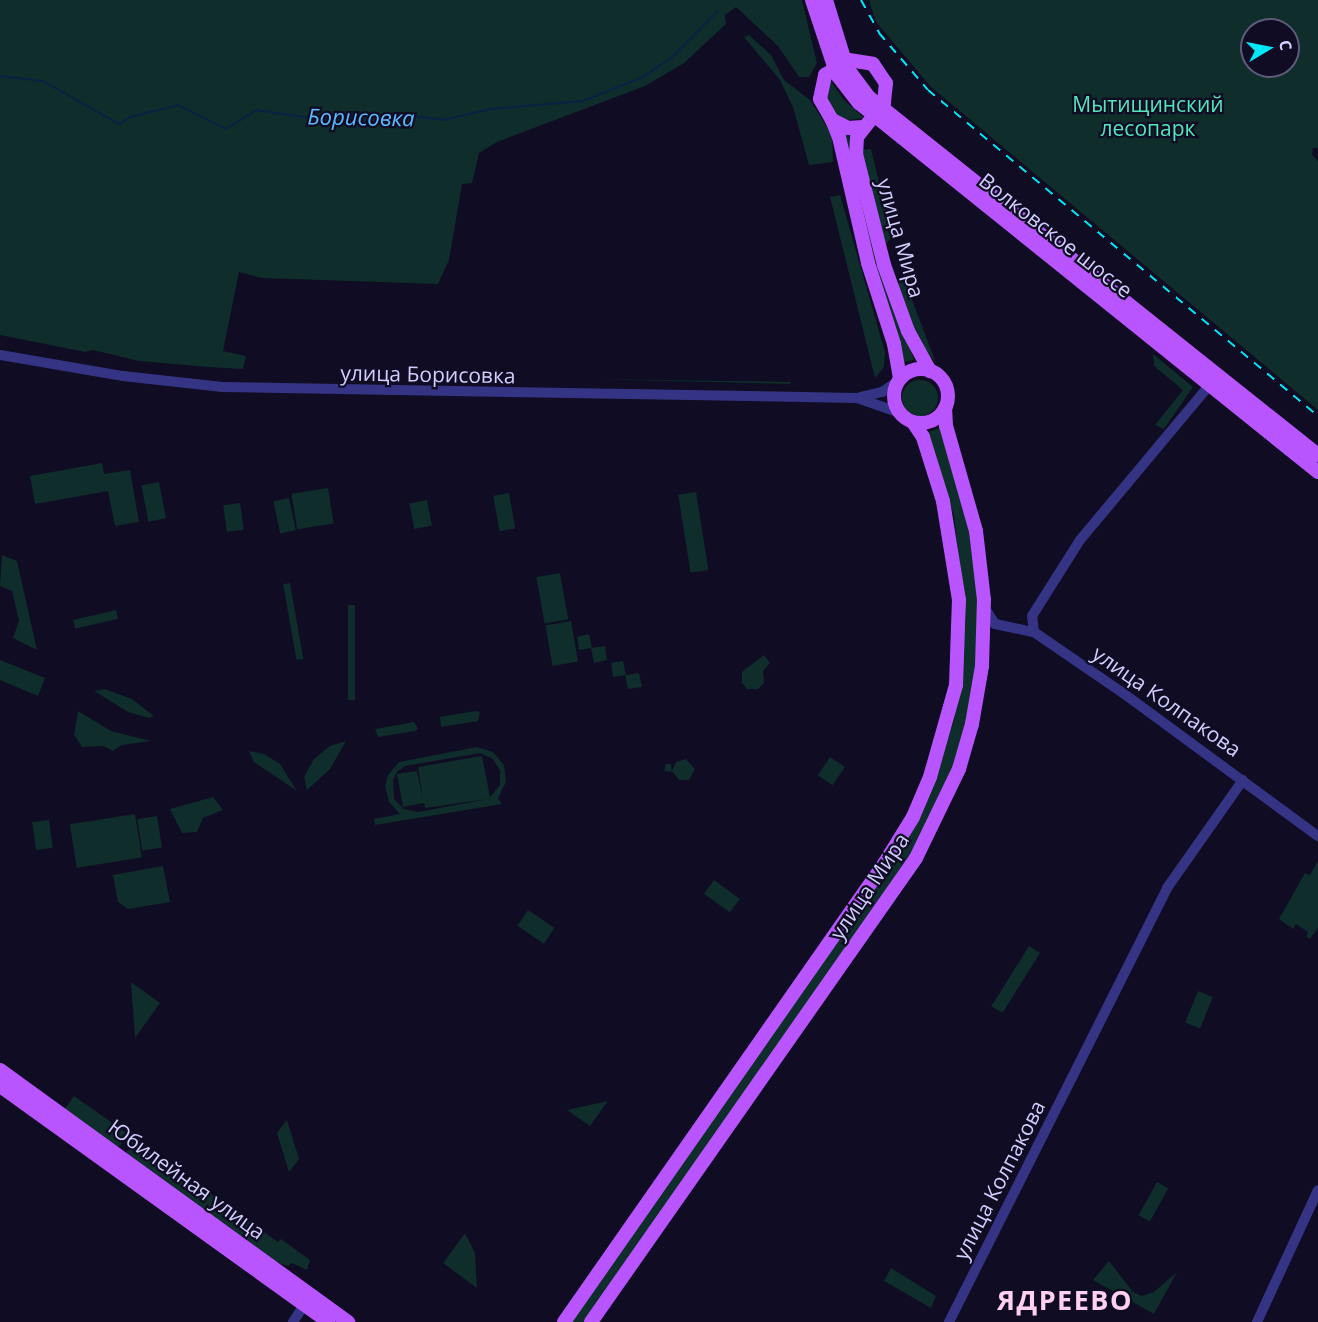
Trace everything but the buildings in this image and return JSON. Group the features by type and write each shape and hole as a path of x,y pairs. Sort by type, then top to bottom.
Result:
{"main road":[{"name":"Волковское шоссе","path":"812,0 846,90 1220,373 1318,454"},
{"name":"Волковское шоссе","path":"826,0 838,64"},
{"path":"832,120 848,128 863,127 877,112 888,94 880,71 861,60 838,64"},
{"name":"улица Мира","path":"838,64 822,78 819,90 821,104 832,120 839,137 868,263 894,344 899,380"},
{"name":"Волковское шоссе","path":"877,112 1318,472"},
{"name":"улица Мира","path":"863,127 857,136 856,154 870,217 902,315 930,371"},
{"path":"914,371 930,371 946,386 945,408 932,420 912,422 898,412 894,395 899,380 914,371"},
{"name":"улица Мира","path":"591,1322 916,858 959,769 972,724 983,646 984,607 977,538 946,426 945,408"},
{"name":"улица Мира","path":"564,1322 884,864 913,817 930,777 956,685 959,600 943,501 923,437 912,422"},
{"name":"Юбилейная улица","path":"0,1070 348,1322"},
{"name":"Юбилейная улица","path":"0,1086 328,1322"}],"street":[{"name":"улица Борисовка","path":"0,354 160,381 284,391 857,398 882,392 899,380"},
{"path":"984,607 991,620 1004,626 1017,626 1032,616 1080,540 1220,373"},
{"name":"улица Борисовка","path":"857,398 898,412"},
{"path":"1032,616 1034,632"},
{"path":"983,646 991,633 1004,626"},
{"name":"улица Колпакова","path":"949,1322 1167,888 1243,780 1034,632 1017,626"},
{"path":"1243,780 1318,837"},
{"path":"1250,1322 1318,1190"},
{"path":"1257,1322 1282,1263"},
{"path":"293,1322 304,1305"}],"green space":[{"path":"0,0 802,0 817,63 809,77 799,77 778,46 736,7 725,15 726,24 684,63 645,86 497,142 479,153 472,183 462,184 449,260 438,284 262,278 239,272 223,351 246,356 243,369 208,367 139,361 93,350 85,352 0,335"},
{"name":"Мытищинский лесопарк","path":"869,0 1318,0 1318,148 1313,148 1312,155 1318,161 1318,410 931,87 876,22"},
{"path":"749,35 771,55 784,80 810,100 832,135 833,162 809,165 793,107 780,80 744,37"},
{"path":"829,79 844,100 864,118 846,120 835,115 826,101"},
{"path":"843,132 848,132 860,192 914,360 904,362 883,294"},
{"path":"871,149 892,237 886,244 879,230 861,150"},
{"path":"840,195 885,352 884,367 875,378 830,197"},
{"path":"904,276 936,363 915,337 899,292 897,277"},
{"path":"1153,354 1193,387 1164,429 1155,425 1183,390 1154,366"},
{"path":"588,379 791,382 790,384"},
{"path":"920,380 933,385 938,398 933,411 920,416 907,411 902,398 907,385"},
{"path":"940,428 970,528 978,596 977,657 965,727 950,780 913,851 585,1322 568,1322 928,797 954,721 966,619 954,516 928,432"},
{"path":"102,463 104,474 130,470 139,522 115,526 108,491 35,504 30,476"},
{"path":"159,482 166,518 148,522 141,485"},
{"path":"328,488 334,524 297,529 291,494"},
{"path":"696,492 708,570 691,573 678,495"},
{"path":"509,493 515,528 499,531 493,496"},
{"path":"289,498 296,530 280,534 273,501"},
{"path":"427,500 432,526 414,529 409,503"},
{"path":"240,503 244,530 227,532 223,505"},
{"path":"2,555 17,561 37,650 13,638 19,621 12,591 0,586"},
{"path":"560,573 568,619 545,623 536,577"},
{"path":"290,583 303,659 296,660 283,584"},
{"path":"348,605 355,605 355,700 348,700"},
{"path":"116,610 118,619 75,629 73,620"},
{"path":"571,621 578,661 553,666 545,626"},
{"path":"589,634 592,648 605,646 607,660 594,663 591,648 579,650 577,637"},
{"path":"764,655 770,663 763,671 764,683 758,689 747,689 742,683 742,672"},
{"path":"0,660 45,678 38,696 0,680"},
{"path":"623,661 626,675 639,673 642,687 628,689 625,675 613,677 611,663"},
{"path":"105,689 132,699 154,716 149,718 128,712 94,691"},
{"path":"78,711 111,731 151,741 122,745 113,751 103,746 82,747 74,735"},
{"path":"480,712 478,721 441,727 440,717"},
{"path":"414,722 418,729 415,731 378,737 375,729"},
{"path":"346,741 330,769 307,790 304,777 314,759 330,746"},
{"path":"477,747 493,752 504,765 506,782 498,798 502,804 375,825 374,819 400,814 389,802 385,786 388,775 399,762","holes":["480,753 493,759 500,771 500,785 490,797 482,756 418,767 423,800 417,771 397,774 403,807 424,803 425,808 488,799 418,812 404,809 394,799 393,780 397,772 405,766"]},
{"path":"249,751 264,754 280,764 297,791 254,762"},
{"path":"830,757 845,767 833,785 818,775"},
{"path":"686,759 695,769 689,780 679,780 673,772 664,771 666,764 671,764 672,771 676,762"},
{"path":"213,797 223,810 203,818 197,832 182,833 170,809"},
{"path":"135,814 142,857 77,868 70,824"},
{"path":"157,816 162,848 142,851 137,819"},
{"path":"49,820 53,848 36,850 32,822"},
{"path":"1318,861 1318,928 1310,939 1306,937 1308,932 1296,924 1293,929 1279,919 1305,873 1310,875"},
{"path":"163,866 170,902 128,909 118,902 113,875"},
{"path":"714,880 740,899 730,913 704,894"},
{"path":"528,910 555,928 544,944 517,926"},
{"path":"1029,946 1040,953 1002,1013 991,1006"},
{"path":"131,982 160,1003 135,1038"},
{"path":"1198,991 1213,997 1200,1029 1185,1023"},
{"path":"74,1096 125,1132 121,1145 116,1147 64,1110"},
{"path":"608,1101 590,1126 567,1110"},
{"path":"287,1120 299,1159 289,1172 277,1133"},
{"path":"133,1140 179,1170 177,1173 209,1197 211,1194 278,1242 281,1239 310,1260 307,1270 292,1263 288,1266 270,1260 126,1153"},
{"path":"1157,1182 1168,1188 1150,1222 1139,1215"},
{"path":"465,1233 475,1253 477,1288 443,1263"},
{"path":"1109,1261 1133,1292 1142,1296 1154,1292 1177,1272 1154,1314 1093,1280"},
{"path":"891,1268 936,1296 931,1308 884,1281"}],"waterway":[{"name":"Борисовка","path":"0,76 43,81 119,124 130,117 178,105 226,129 256,110 323,120 394,114 444,120 491,109 583,101 643,77 671,58 718,11"}],"railway":[{"path":"861,0 879,33 928,90 1318,416"}],"district":[{"name":"ЯДРЕЕВО","path":"1065,1300"}]}
